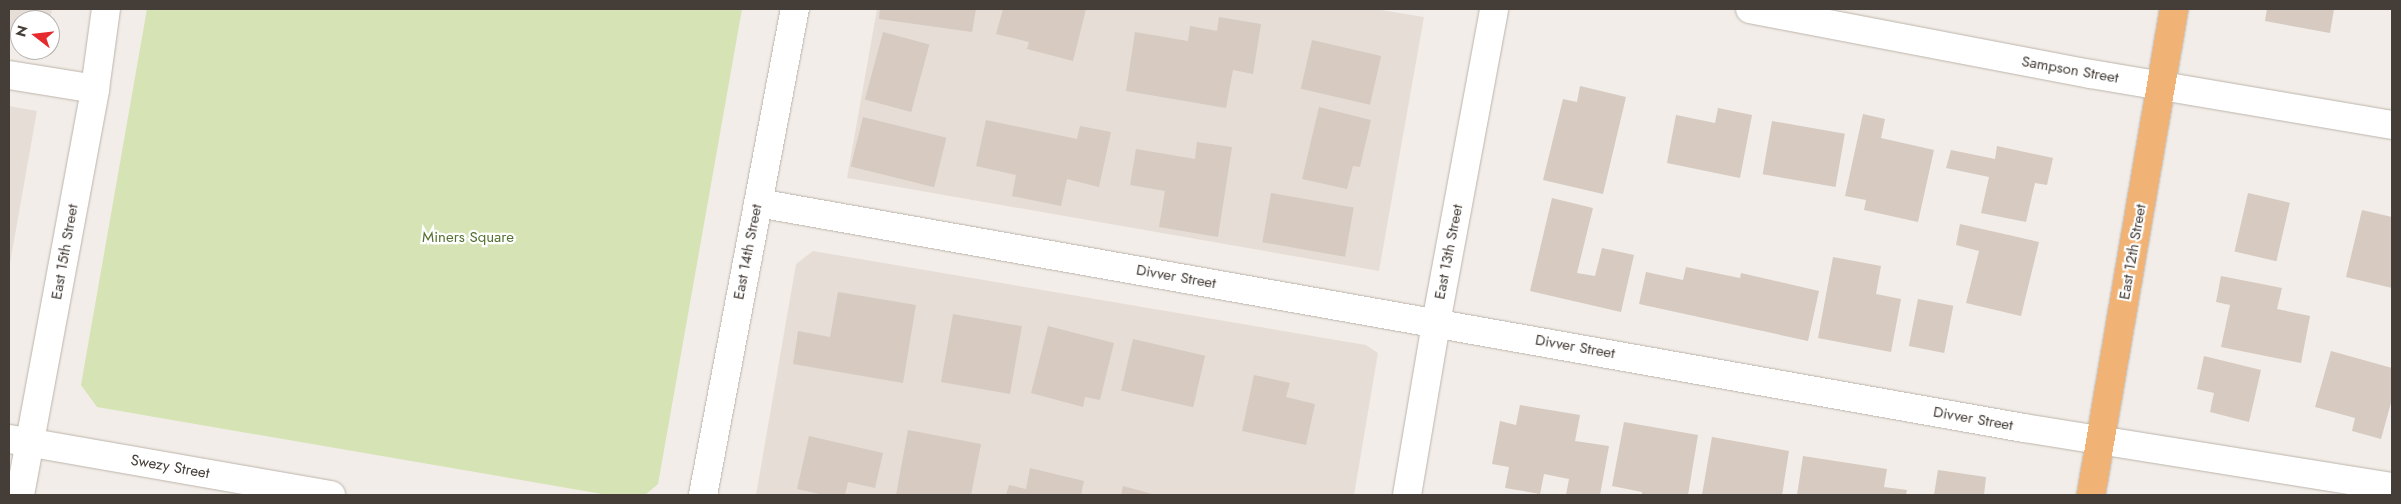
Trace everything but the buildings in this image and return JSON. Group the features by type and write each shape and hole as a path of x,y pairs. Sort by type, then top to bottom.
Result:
{"highway":[{"name":"East 12th Street","path":"2092,495 2174,9"}],"street":[{"name":"East 15th Street","path":"20,495 19,441 95,89 106,9"},
{"name":"East 14th Street","path":"703,495 795,9"},
{"name":"East 13th Street","path":"1407,495 1436,322 1494,9"},
{"name":"Sampson Street","path":"1750,9 2162,85 2392,125"},
{"path":"9,75 95,89"},
{"name":"Divver Street","path":"758,203 2101,440 2392,487"},
{"name":"Swezy Street","path":"19,441 332,495"}],"shaded area":[{"path":"9,9 52,9 10,10 9,33"},
{"path":"877,9 1375,9 1424,17 1379,271 847,178"},
{"path":"9,106 37,111 9,269"},
{"path":"813,251 1366,345 1378,353 1354,495 756,495 796,264"}],"green space":[{"name":"Miners Square","path":"147,9 742,9 658,484 645,495 608,495 97,407 81,385"}]}
